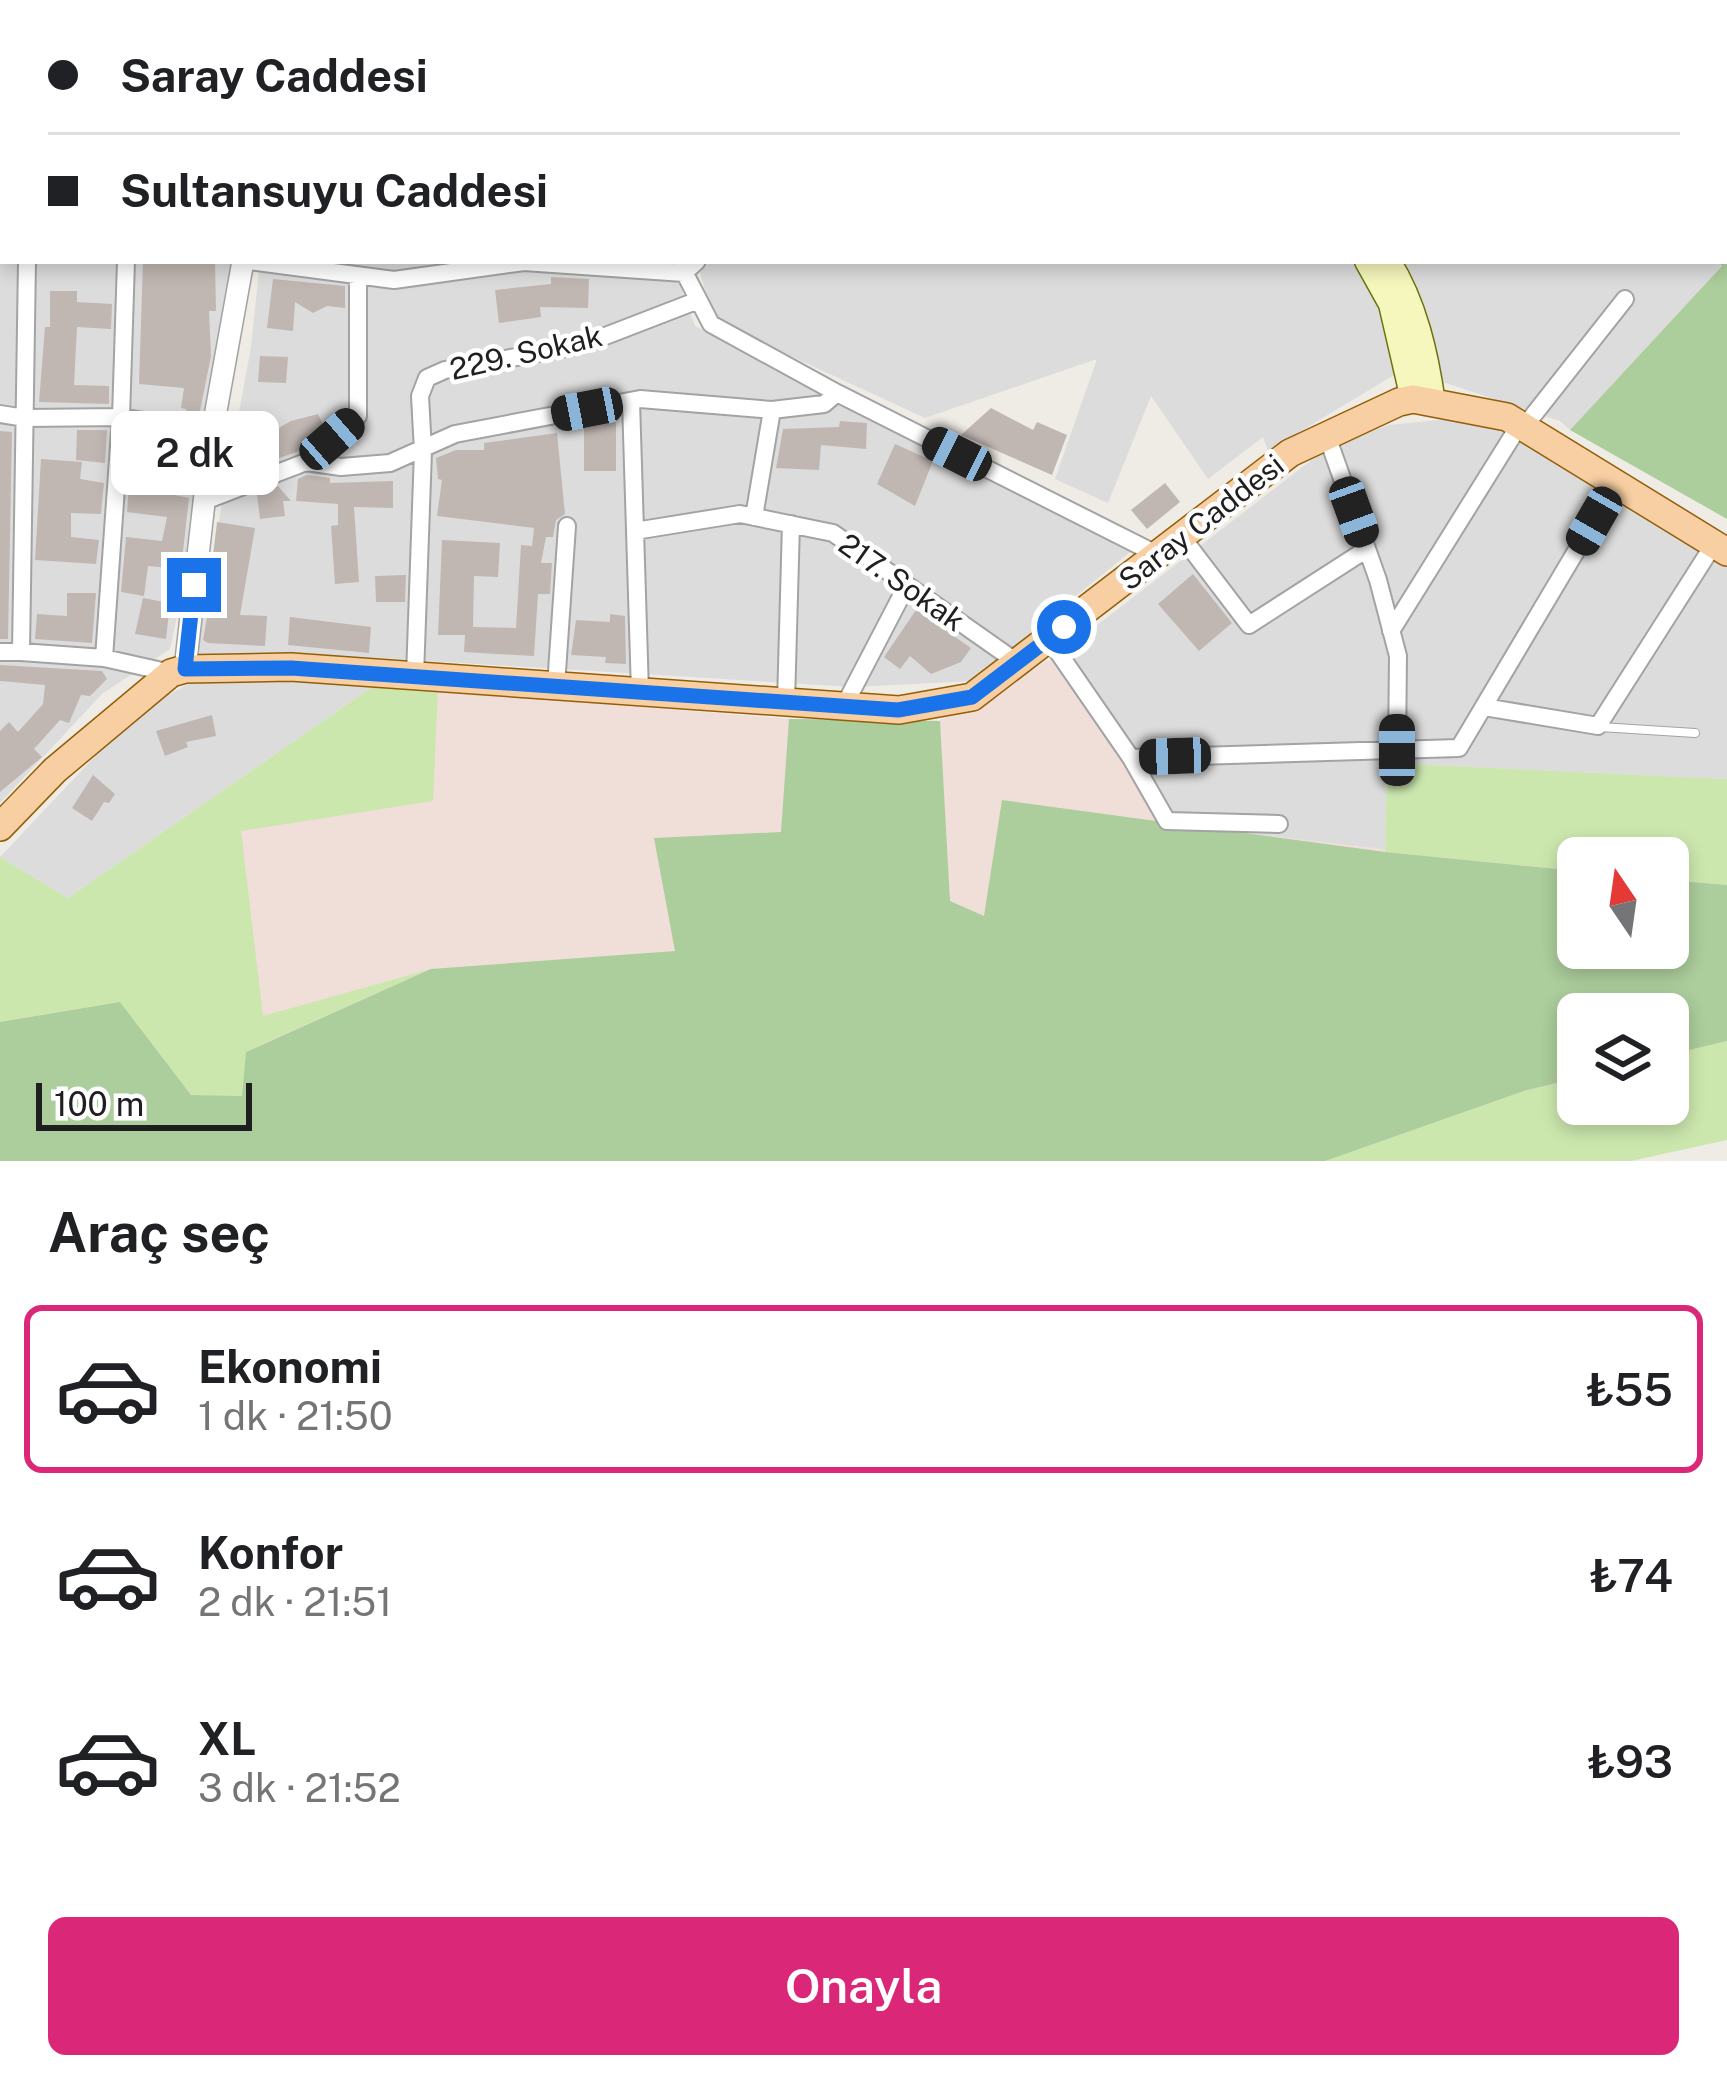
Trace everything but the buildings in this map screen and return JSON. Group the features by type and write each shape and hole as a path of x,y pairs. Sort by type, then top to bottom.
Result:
{"main road":[{"path":"1368,264 1390,304 1423,401"},
{"path":"1390,264 1405,289 1427,365 1423,401"},
{"path":"1423,401 1507,417 1720,548"},
{"name":"Saray Caddesi","path":"178,671 291,668 898,710 972,697 1290,453 1423,401"},
{"path":"0,826 55,770 178,671"}],"street":[{"path":"21,652 27,264"},
{"path":"104,658 126,264"},
{"path":"0,652 104,658 178,671 212,433 245,264"},
{"path":"290,264 394,280 510,264"},
{"path":"633,264 687,265 696,301 721,331 1158,555"},
{"path":"202,502 306,462 358,416 358,278"},
{"path":"1391,631 1522,426 1625,299"},
{"name":"229. Sokak","path":"416,676 422,386 435,373 582,345 696,301"},
{"path":"306,462 366,467 423,451 455,434 631,401 772,410 824,404 837,393"},
{"path":"631,401 640,692"},
{"path":"754,517 772,410"},
{"path":"0,414 121,417 212,433"},
{"path":"1327,436 1367,549 1397,656 1397,750"},
{"path":"1131,758 1459,748 1616,484"},
{"name":"217. Sokak","path":"635,531 740,514 833,533 1018,663"},
{"path":"786,702 791,524"},
{"path":"556,686 567,526"},
{"path":"1182,537 1250,625 1367,549"},
{"path":"1484,706 1598,727 1720,548"},
{"path":"844,706 908,585"},
{"path":"1049,639 1131,758 1167,821 1279,824"}],"lane":[{"path":"1598,727 1695,733"}],"shaded area":[{"path":"0,264 234,264 226,386 170,649 102,694 0,803"},
{"path":"260,264 674,264 695,326 1130,552 972,681 854,687 363,657 194,655 251,347"},
{"path":"709,264 1361,264 1390,308 1404,369 1268,451 1263,437 1208,479 1151,396 1108,503 1055,479 1097,359 925,418 713,320 700,272"},
{"path":"1397,264 1722,266 1570,430 1560,421 1437,380 1432,334"},
{"path":"1459,418 1534,437 1727,562 1727,779 1387,763 1385,852 1164,824 1057,656 1326,449 1389,425"},
{"path":"1057,656 1165,824 1557,869 1557,969 1689,969 1689,882 1727,885 1727,1095 1689,1102 1689,993 1557,993 1558,1125 1355,1161 0,1161 0,947 375,685 789,719 939,721"},
{"path":"206,675 375,685 68,898 0,857 139,710"}],"green space":[{"path":"1727,264 1727,519 1570,430"},
{"path":"375,685 438,690 433,801 241,831 263,1016 431,969 247,1051 243,1096 191,1095 120,1002 0,1022 0,857 68,898"},
{"path":"789,719 940,721 950,901 984,916 1002,800 1385,852 1557,869 1557,969 1689,969 1689,882 1727,885 1727,1041 1689,1050 1689,993 1557,993 1557,1083 1325,1161 0,1161 0,1022 120,1002 191,1095 242,1096 246,1052 431,969 675,951 654,838 781,832"},
{"path":"1387,763 1727,779 1727,885 1689,882 1689,837 1557,837 1557,869 1385,852"},
{"path":"1727,1041 1727,1140 1631,1161 1325,1161 1557,1083 1557,1125 1689,1125 1689,1050"}],"route":[{"path":"194,585 185,669 291,668 898,710 972,697 1064,627"}]}
